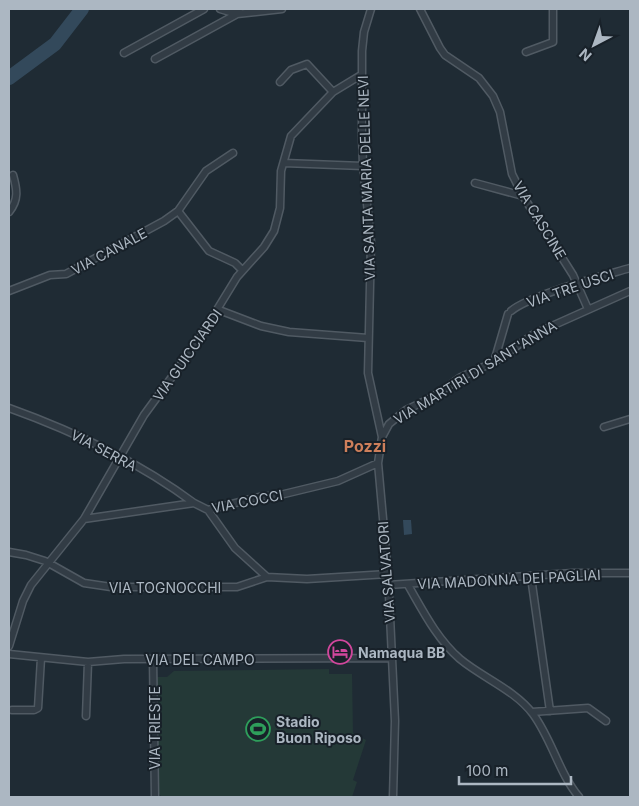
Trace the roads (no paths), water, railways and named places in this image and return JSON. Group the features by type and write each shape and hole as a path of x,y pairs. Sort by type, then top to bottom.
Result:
{"street":[{"path":"124,53 204,9"},
{"path":"220,9 238,11 282,9"},
{"name":"VIA SANTA MARIA DELLE NEVI","path":"371,9 364,32 361,75 363,166 371,242 368,338 369,381 382,437"},
{"name":"VIA CASCINE","path":"420,9 440,48 479,78 493,96 500,112 509,162 523,196 577,285 588,309"},
{"path":"526,52 553,42 553,9"},
{"path":"155,59 238,11"},
{"path":"280,82 291,70 306,64 333,92"},
{"name":"VIA GUICCIARDI","path":"9,646 12,627 31,585 84,519 144,415 180,368 219,310 242,270 264,248 276,226 280,208 281,171 287,144 291,136 333,92 361,75"},
{"name":"VIA CANALE","path":"9,291 50,275 66,274 178,211 206,171 233,153"},
{"path":"284,163 363,166"},
{"path":"9,212 15,203 17,194 13,175"},
{"path":"475,183 523,196"},
{"path":"178,211 209,251 235,263 242,270"},
{"name":"VIA TRE USCI","path":"494,362 509,312 521,304 630,268"},
{"name":"VIA MARTIRI DI SANT'ANNA","path":"382,437 389,424 406,410 433,397 461,377 494,362 534,334 630,292"},
{"path":"219,310 261,326 289,332 368,338"},
{"name":"VIA SERRA","path":"9,408 62,428 178,491 194,503"},
{"path":"604,427 630,419"},
{"name":"VIA SALVATORI","path":"382,437 378,463 388,574 395,721 393,797"},
{"name":"VIA COCCI","path":"84,519 194,503 208,510 259,496 280,495 338,481 378,463"},
{"path":"208,510 235,548 267,576"},
{"name":"VIA TOGNOCCHI","path":"9,552 49,562 78,581 89,585 111,587 238,587 267,576 307,579 388,574"},
{"name":"VIA MADONNA DEI PAGLIAI","path":"388,585 573,574 630,573"},
{"path":"531,577 550,712"},
{"path":"408,585 448,648 472,668 507,691 532,712 557,756 567,780 579,797"},
{"name":"VIA DEL CAMPO","path":"9,654 88,662 154,659 392,658"},
{"path":"12,710 34,710 38,708 41,658"},
{"name":"VIA TRIESTE","path":"154,659 155,797"},
{"path":"86,716 88,662"},
{"path":"532,712 588,708 606,721"}],"water":[{"path":"403,520 411,520 412,534 404,535"}],"waterway":[{"path":"9,78 55,44 82,9"}],"place":[{"name":"Namaqua BB","path":"340,652"},
{"name":"Stadio Buon Riposo","path":"258,729"}],"district":[{"name":"Pozzi","path":"365,446"}]}
